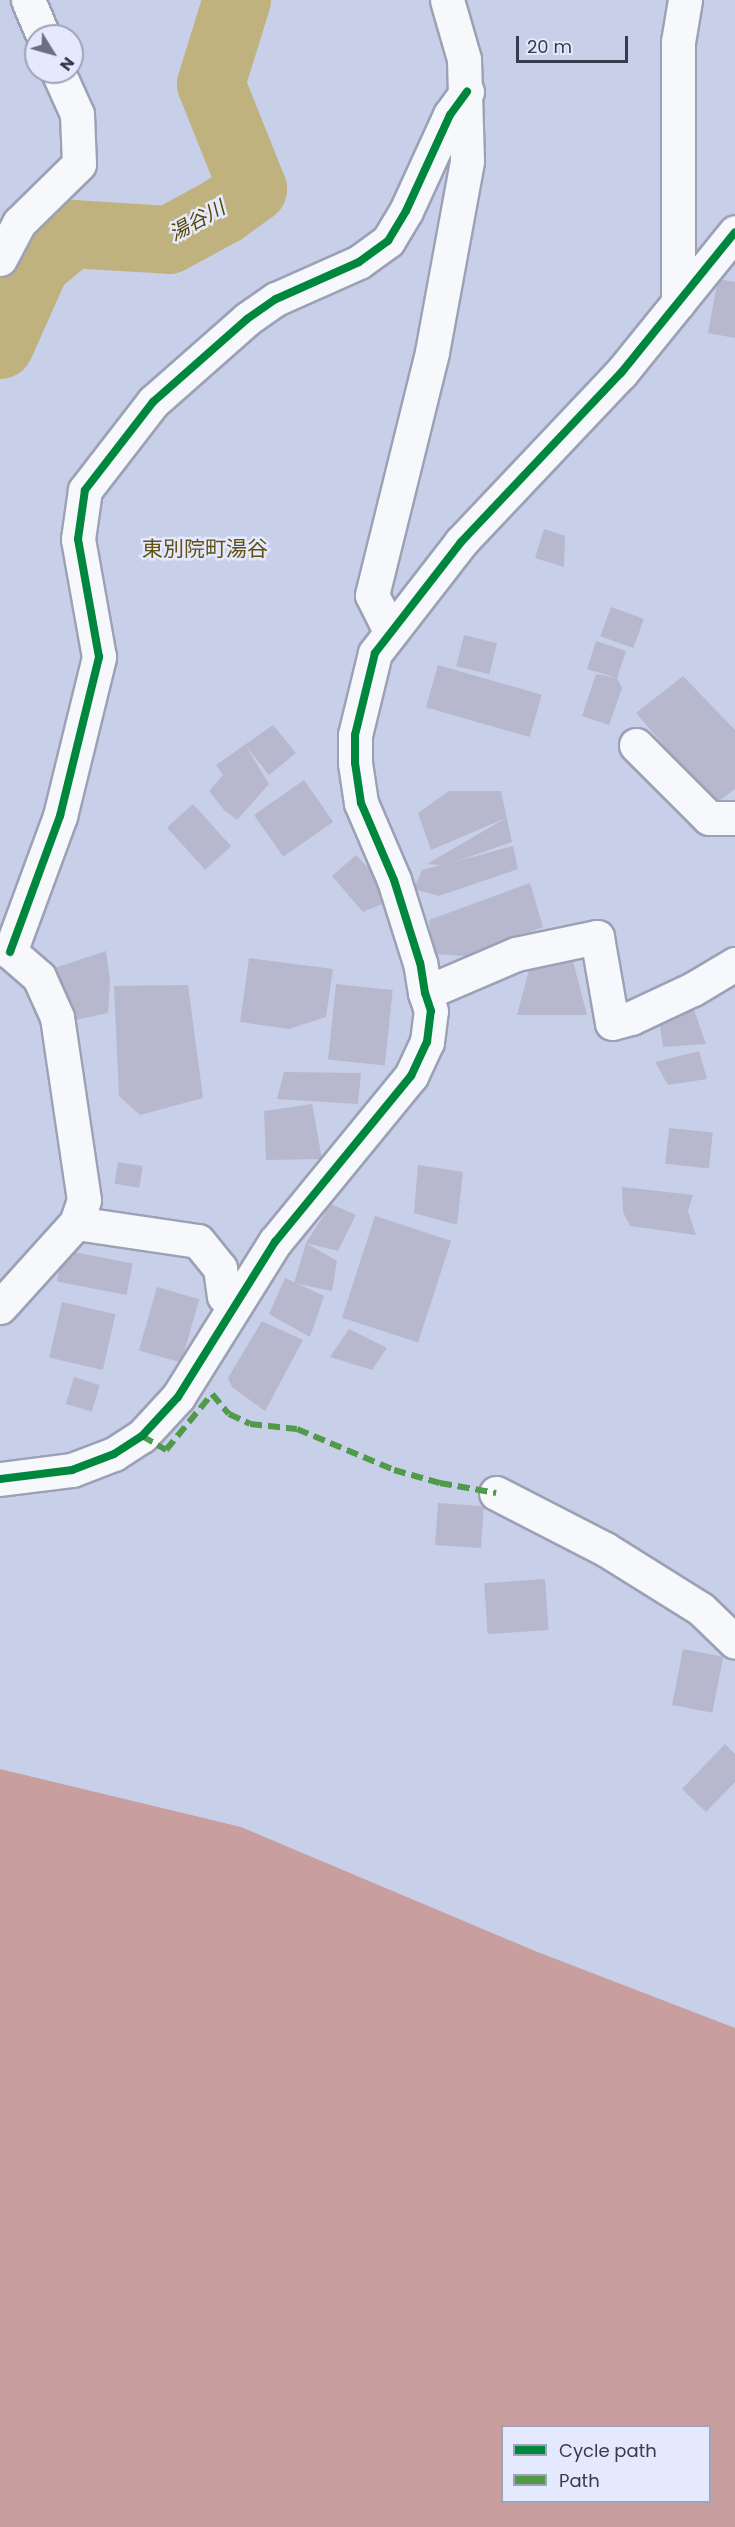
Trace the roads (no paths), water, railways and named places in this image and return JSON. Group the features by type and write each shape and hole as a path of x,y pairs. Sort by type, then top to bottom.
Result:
{"street":[{"path":"28,0 38,24"},
{"path":"390,631 372,595 432,352 468,161 464,59 447,0"},
{"path":"678,303 678,42 685,0"},
{"path":"0,259 19,223 80,164 77,114 63,84"},
{"path":"0,1308 76,1223 84,1200 57,1017 39,977 5,954 60,816 99,657 78,538 85,490 153,402 247,319 276,299 359,262 388,241 406,211 450,115 467,92"},
{"path":"0,1479 72,1470 114,1454 142,1436 178,1397 275,1242 411,1076 427,1042 431,1011 425,993 420,963 394,880 361,803 355,763 355,735 375,653 461,543 621,373 735,232"},
{"path":"636,745 709,818 735,818"},
{"path":"425,993 516,954 597,937 612,1023 632,1018 693,989 735,964"},
{"path":"76,1223 198,1240 220,1268 224,1296 236,1303"},
{"path":"496,1493 605,1550 682,1597 701,1609 735,1642"}],"waterway":[{"name":"湯谷川","path":"0,345 36,264 72,234 169,240 224,210 253,189 211,84 237,0"}],"district":[{"name":"東別院町湯谷","path":"205,549"}]}
